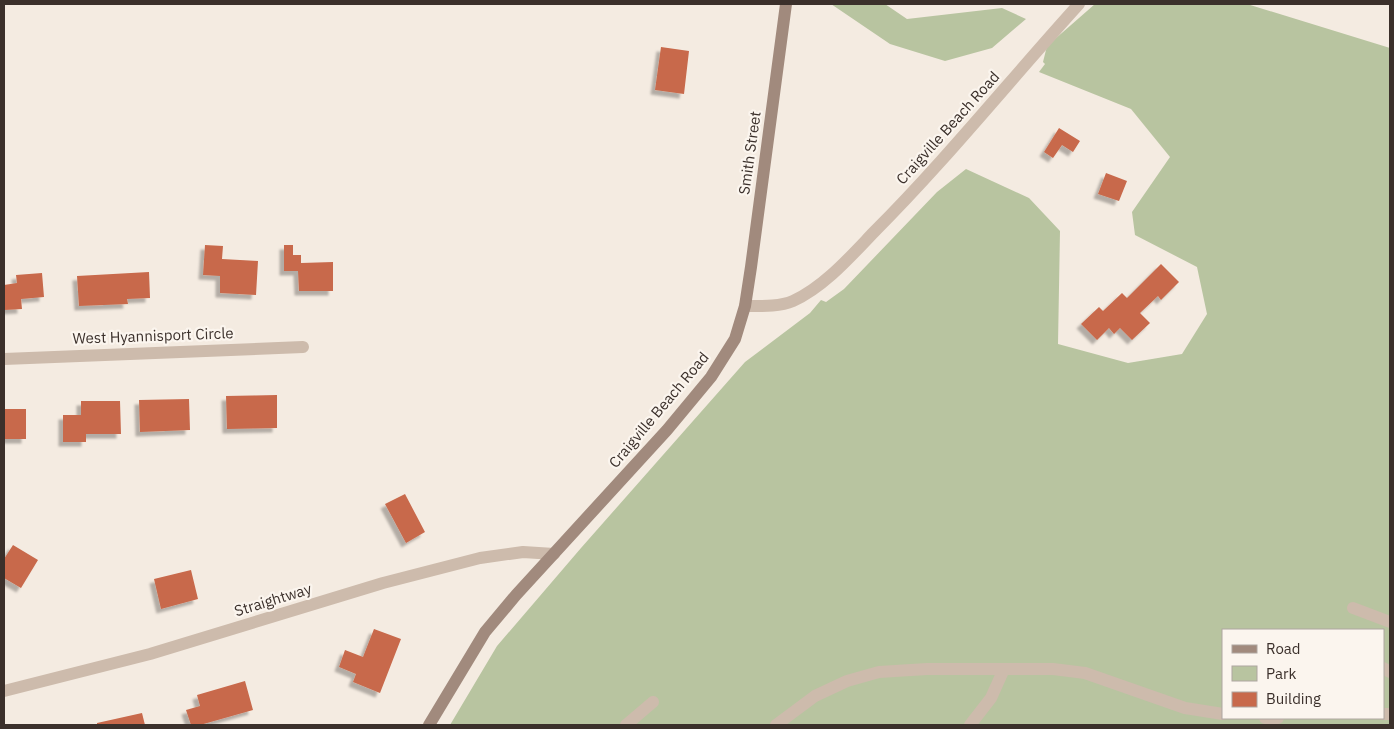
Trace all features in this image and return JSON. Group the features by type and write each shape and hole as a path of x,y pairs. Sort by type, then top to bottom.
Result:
{"main road":[{"name":"Smith Street","path":"745,306 786,4"},
{"name":"Craigville Beach Road","path":"429,725 485,632 711,377 729,351 745,306"}],"street":[{"name":"Craigville Beach Road","path":"745,306 779,305 793,301 805,294 832,272 906,199 1079,4"},
{"name":"West Hyannisport Circle","path":"4,359 303,346"},
{"name":"Straightway","path":"4,691 150,654 383,583 480,558 523,552 554,554"},
{"path":"1353,608 1390,622"},
{"path":"776,725 815,696 847,681 879,672 927,669 1052,669 1086,673 1185,708 1222,714"},
{"path":"970,725 991,698 1004,669"},
{"path":"626,725 653,702"}],"green space":[{"path":"831,4 885,4 907,19 1002,8 1026,19 992,48 945,61 890,44"},
{"path":"1095,4 1247,4 1390,48 1390,725 450,725 497,646 745,362 810,313 821,300 826,302 844,289 937,192 966,169 1029,198 1060,231 1058,344 1128,363 1182,354 1207,314 1197,267 1135,235 1132,212 1170,157 1131,109 1039,72 1045,64 1043,62 1047,46"}],"building":[{"path":"661,47 689,51 684,94 655,90"},
{"path":"1059,128 1080,141 1073,152 1062,145 1053,158 1044,152"},
{"path":"1106,173 1127,181 1119,201 1098,194"},
{"path":"205,245 223,246 222,259 258,261 256,295 220,293 220,276 203,275"},
{"path":"284,245 293,245 293,255 301,255 301,263 333,262 333,291 299,291 298,271 284,271"},
{"path":"1161,264 1179,282 1161,300 1158,296 1140,313 1150,323 1132,340 1120,328 1114,334 1109,328 1097,340 1081,324 1099,307 1103,311 1122,293 1127,298"},
{"path":"149,272 150,298 127,299 128,304 79,306 77,276"},
{"path":"42,273 44,297 21,299 22,309 4,310 4,285 17,283 16,275"},
{"path":"277,395 277,428 227,429 226,396"},
{"path":"189,399 190,430 140,432 139,400"},
{"path":"81,401 120,401 121,434 86,434 86,442 63,442 63,415 81,415"},
{"path":"4,409 26,409 26,439 4,439"},
{"path":"405,494 425,532 406,543 385,504"},
{"path":"13,545 38,560 21,588 4,578 4,559"},
{"path":"191,570 198,599 161,609 154,579"},
{"path":"374,629 401,639 380,693 353,682 356,674 339,667 345,650 363,657"},
{"path":"245,681 253,710 200,725 191,725 186,710 200,706 197,695"},
{"path":"142,713 145,725 97,725 97,723"}]}
